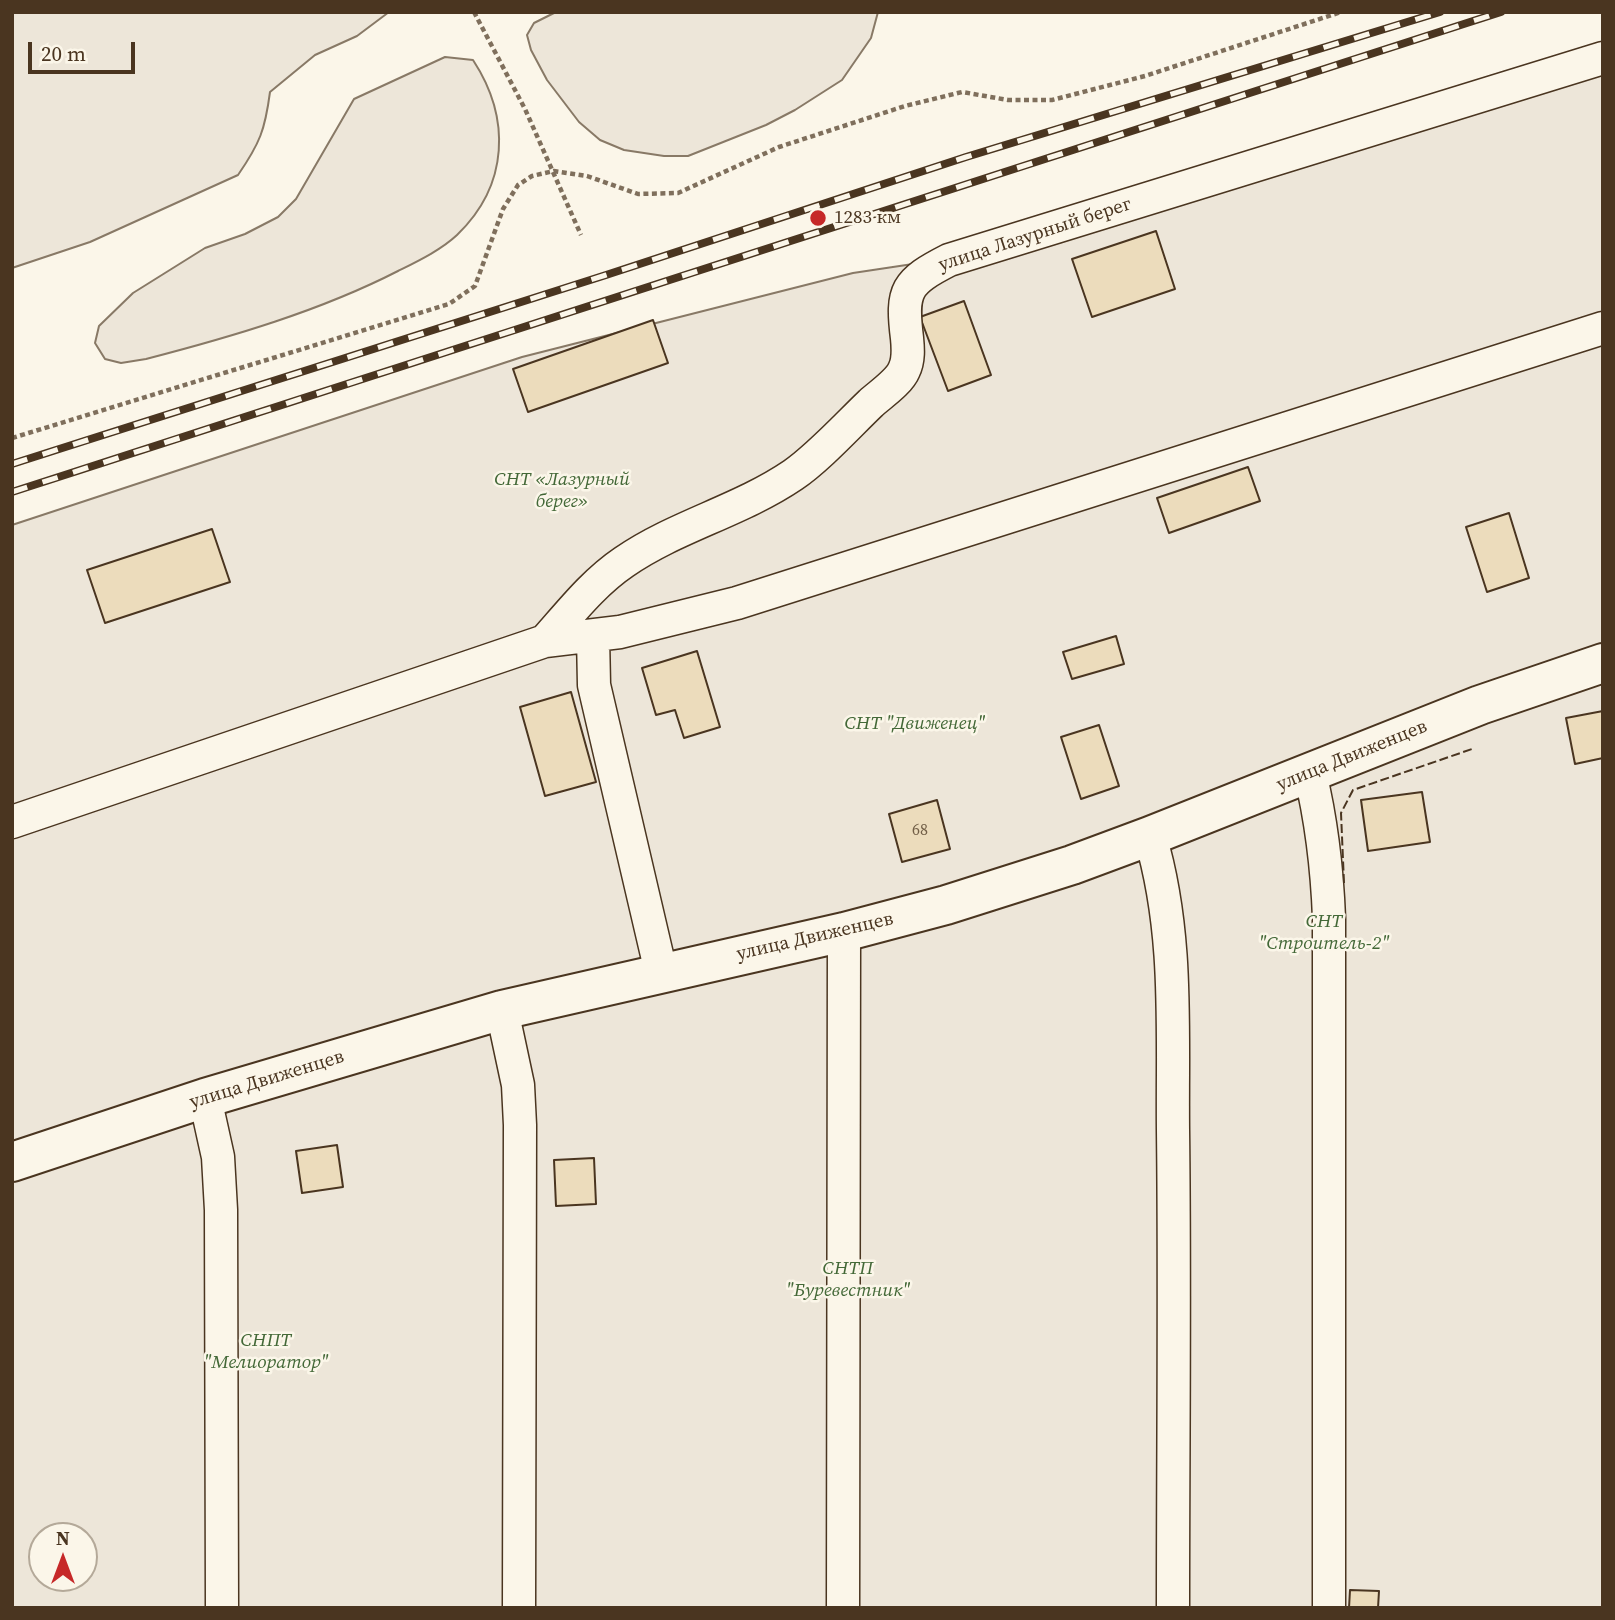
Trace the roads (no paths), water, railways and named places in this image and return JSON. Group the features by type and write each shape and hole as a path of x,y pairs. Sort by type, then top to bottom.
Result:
{"street":[{"name":"улица Лазурный берег","path":"545,640 585,597 623,563 673,536 739,506 795,474 888,388 904,371 909,351 903,310 908,291 921,274 949,260 1603,58"},
{"path":"12,822 545,640 593,636 737,603 1603,328"},
{"path":"593,636 594,685 661,972"},
{"name":"улица Движенцев","path":"12,1162 205,1098 502,1010 844,932 946,905 1072,865 1480,705 1603,663"},
{"path":"1310,773 1322,825 1329,918 1329,1608"},
{"path":"1150,836 1160,869 1171,944 1174,1203 1173,1608"},
{"path":"843,1608 844,932"},
{"path":"502,1010 518,1085 520,1125 519,1608"},
{"path":"205,1098 218,1157 221,1210 222,1608"}],"railway":[{"path":"12,464 966,157 1440,12"},
{"path":"12,492 1501,12"}],"place":[{"name":"1283 км","path":"818,218"}],"park label":[{"name":"СНТ «Лазурный берег»","path":"562,491"},
{"name":"СНТ \"Движенец\"","path":"915,724"},
{"name":"СНТ \"Строитель-2\"","path":"1324,933"},
{"name":"СНТП \"Буревестник\"","path":"848,1280"},
{"name":"СНПТ \"Мелиоратор\"","path":"266,1352"}]}
